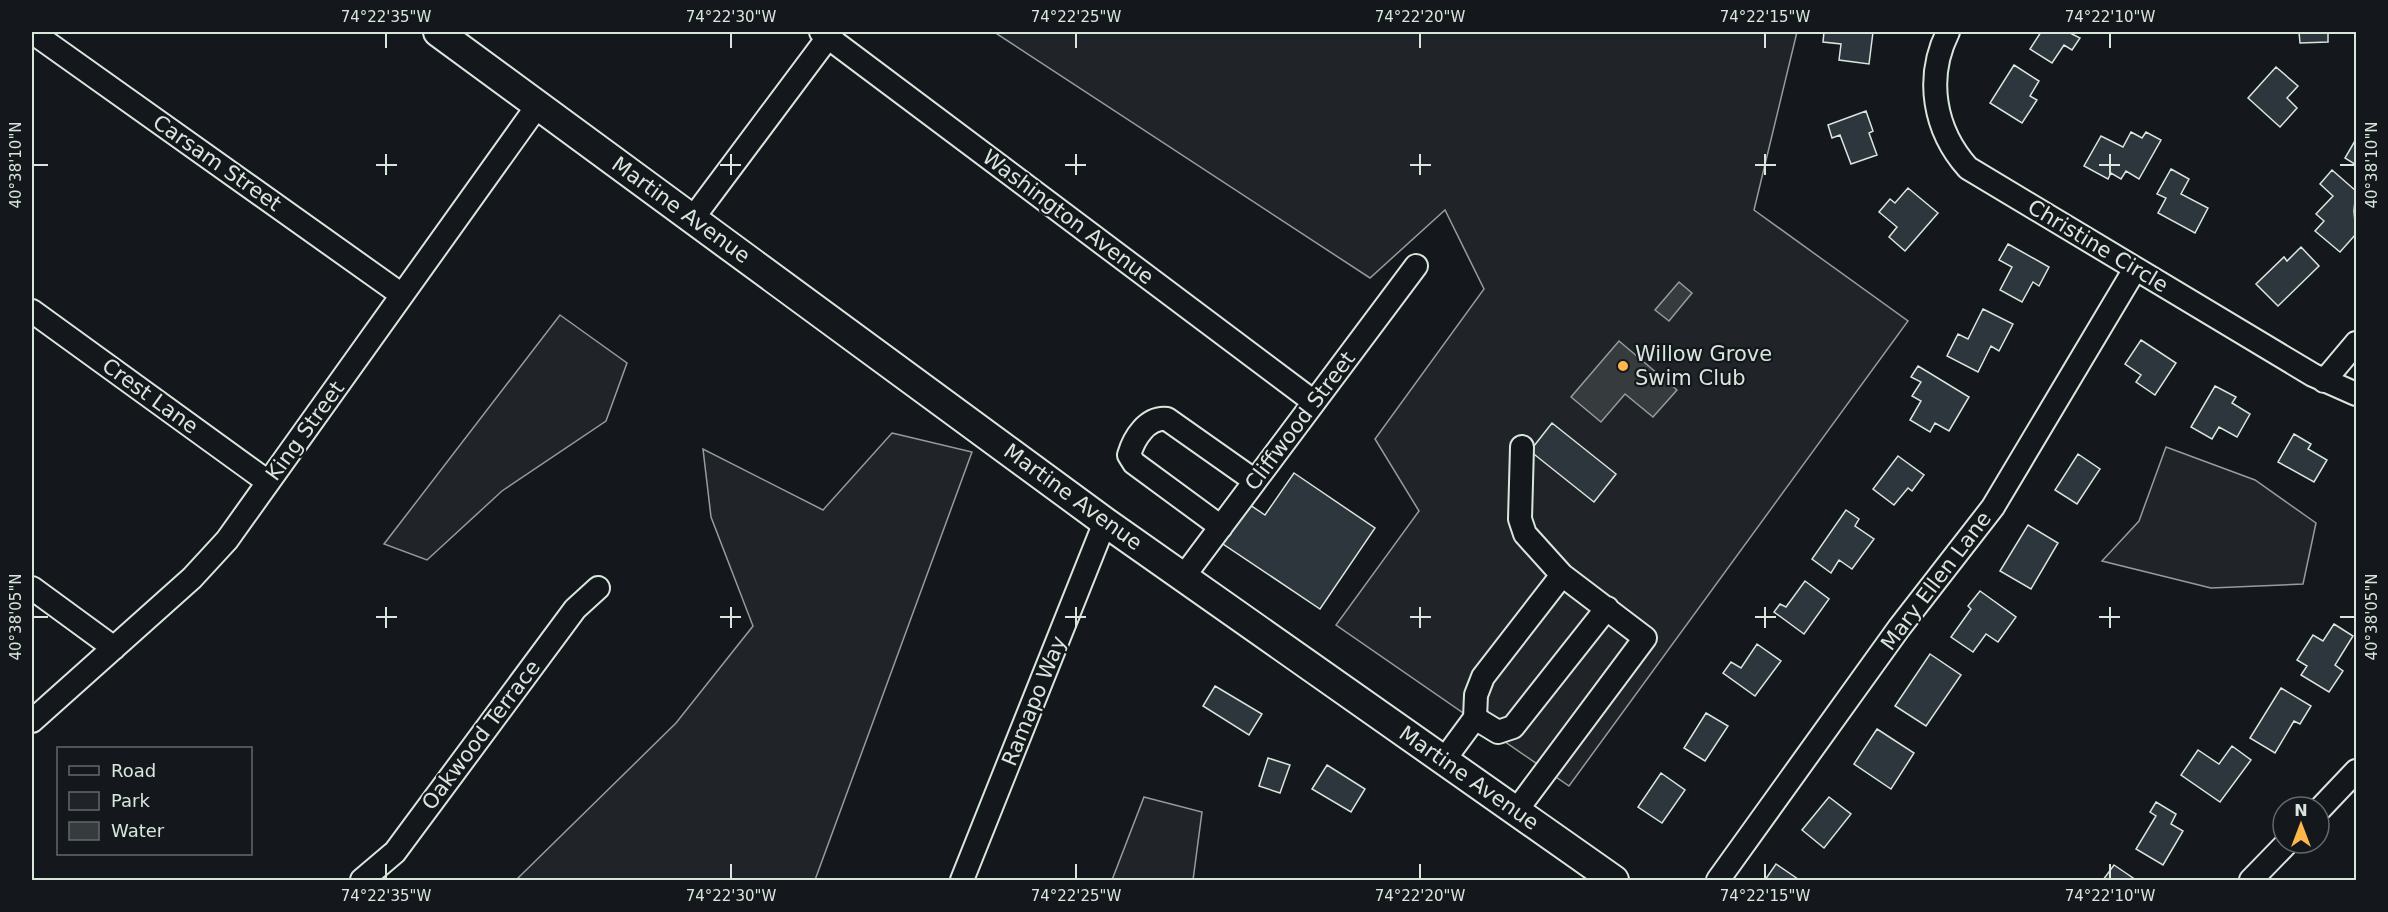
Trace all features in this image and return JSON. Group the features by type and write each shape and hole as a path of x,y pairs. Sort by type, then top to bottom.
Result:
{"main road":[{"name":"Martine Avenue","path":"438,32 1105,522 1614,880"}],"street":[{"name":"Carsam Street","path":"32,32 402,295"},
{"name":"Christine Circle","path":"1948,32 1936,66 1934,91 1938,115 1947,138 1968,168 2324,381 2356,394"},
{"path":"693,218 827,33"},
{"name":"Washington Avenue","path":"827,33 1314,402"},
{"name":"King Street","path":"32,721 192,578 227,540 538,105"},
{"name":"Cliffwood Street","path":"1184,576 1416,266"},
{"name":"Mary Ellen Lane","path":"1718,880 1899,628 1993,507 2135,268"},
{"name":"Crest Lane","path":"32,311 268,482"},
{"path":"2324,381 2356,342"},
{"path":"1221,527 1134,463 1129,455 1132,443 1146,426 1158,418 1167,419 1255,481"},
{"path":"1516,811 1645,638 1562,575 1525,534 1520,519 1522,447"},
{"name":"Ramapo Way","path":"962,880 1105,522"},
{"path":"1444,760 1475,718 1476,695 1483,676 1562,575"},
{"path":"32,588 114,648"},
{"name":"Oakwood Terrace","path":"363,880 395,852 575,609 597,588"},
{"path":"1475,718 1498,732 1513,727 1606,608"},
{"path":"2331,797 2356,771"},
{"path":"2251,880 2275,855"}],"green space":[{"path":"994,32 1797,32 1754,210 1908,321 1569,786 1336,625 1419,511 1375,439 1484,289 1445,210 1370,278"},
{"path":"560,315 627,363 606,421 502,491 427,560 384,544"},
{"path":"892,433 972,452 815,880 516,880 676,723 753,626 711,517 703,449 823,510"},
{"path":"2166,447 2255,480 2316,523 2303,584 2211,588 2102,561 2139,521"},
{"path":"1144,797 1202,812 1193,880 1112,880"}],"water":[{"path":"1679,282 1692,293 1669,321 1655,310"},
{"name":"Willow Grove Swim Club","path":"1619,341 1677,390 1653,417 1625,394 1601,422 1571,397"}],"building":[{"path":"1824,32 1873,32 1869,64 1839,60 1841,44 1823,42"},
{"path":"2041,32 2074,32 2072,34 2080,38 2072,50 2064,45 2052,63 2030,49"},
{"path":"2299,32 2328,32 2328,42 2300,43"},
{"path":"2014,65 2039,81 2030,96 2037,100 2022,123 1990,103"},
{"path":"2276,67 2298,86 2287,98 2297,108 2280,127 2248,98"},
{"path":"1866,111 1873,131 1869,133 1877,155 1851,164 1840,135 1832,138 1828,125"},
{"path":"2131,132 2142,138 2146,132 2161,140 2139,179 2126,171 2121,179 2111,173 2108,179 2084,166 2101,136 2123,147"},
{"path":"2356,139 2356,165 2345,158"},
{"path":"2171,169 2189,179 2181,194 2208,208 2195,233 2158,213 2166,198 2157,194"},
{"path":"2332,170 2356,191 2354,211 2356,234 2340,252 2315,231 2324,221 2316,214 2333,196 2320,184"},
{"path":"1908,188 1938,213 1905,251 1889,237 1897,227 1879,212 1890,199 1895,203"},
{"path":"2008,244 2049,267 2039,286 2033,282 2022,302 2000,290 2012,267 1999,260"},
{"path":"2301,247 2319,266 2278,306 2256,284 2284,257 2287,261"},
{"path":"1983,309 2013,324 1999,351 1991,346 1978,372 1947,356 1958,334 1968,339"},
{"path":"2141,340 2176,363 2155,395 2136,382 2141,375 2125,364"},
{"path":"1918,366 1969,397 1949,431 1935,423 1930,432 1910,420 1921,401 1912,396 1921,382 1911,377"},
{"path":"2215,386 2236,397 2232,403 2250,414 2237,437 2219,427 2212,439 2191,427"},
{"path":"1552,423 1616,474 1594,502 1530,451"},
{"path":"2294,434 2311,444 2308,449 2327,460 2314,482 2278,462"},
{"path":"2078,454 2100,469 2077,504 2055,490"},
{"path":"1898,456 1924,475 1912,491 1908,488 1894,505 1873,489"},
{"path":"1294,473 1375,528 1320,609 1220,542 1247,503 1265,515"},
{"path":"1846,510 1859,519 1855,526 1874,539 1852,569 1839,560 1831,573 1812,559"},
{"path":"2028,525 2058,543 2031,589 2000,571"},
{"path":"1805,581 1829,599 1804,634 1774,612 1780,604 1786,607"},
{"path":"1980,591 2016,617 1998,642 1986,634 1973,652 1951,637 1971,609 1968,606"},
{"path":"2334,624 2353,636 2335,665 2343,671 2329,692 2301,675 2307,666 2297,660 2313,635 2323,641"},
{"path":"1757,644 1781,661 1755,696 1723,673 1731,662 1741,668"},
{"path":"1930,654 1961,675 1926,726 1895,706"},
{"path":"1215,686 1262,714 1249,735 1203,706"},
{"path":"2281,688 2311,706 2300,724 2294,721 2275,753 2250,738"},
{"path":"1706,713 1728,726 1705,761 1684,748"},
{"path":"1877,729 1914,753 1891,789 1854,764"},
{"path":"2232,746 2251,760 2220,802 2181,775 2198,750 2219,764"},
{"path":"1268,758 1290,765 1280,793 1259,786"},
{"path":"1327,765 1365,789 1351,812 1312,789"},
{"path":"1661,773 1685,790 1662,823 1638,807"},
{"path":"1829,797 1851,814 1824,848 1802,830"},
{"path":"2156,802 2176,814 2171,824 2183,831 2163,865 2136,849 2156,816 2150,812"},
{"path":"1776,864 1798,879 1765,880"},
{"path":"2114,865 2136,880 2103,880"}],"place":[{"name":"Willow Grove Swim Club","path":"1623,366"}]}
